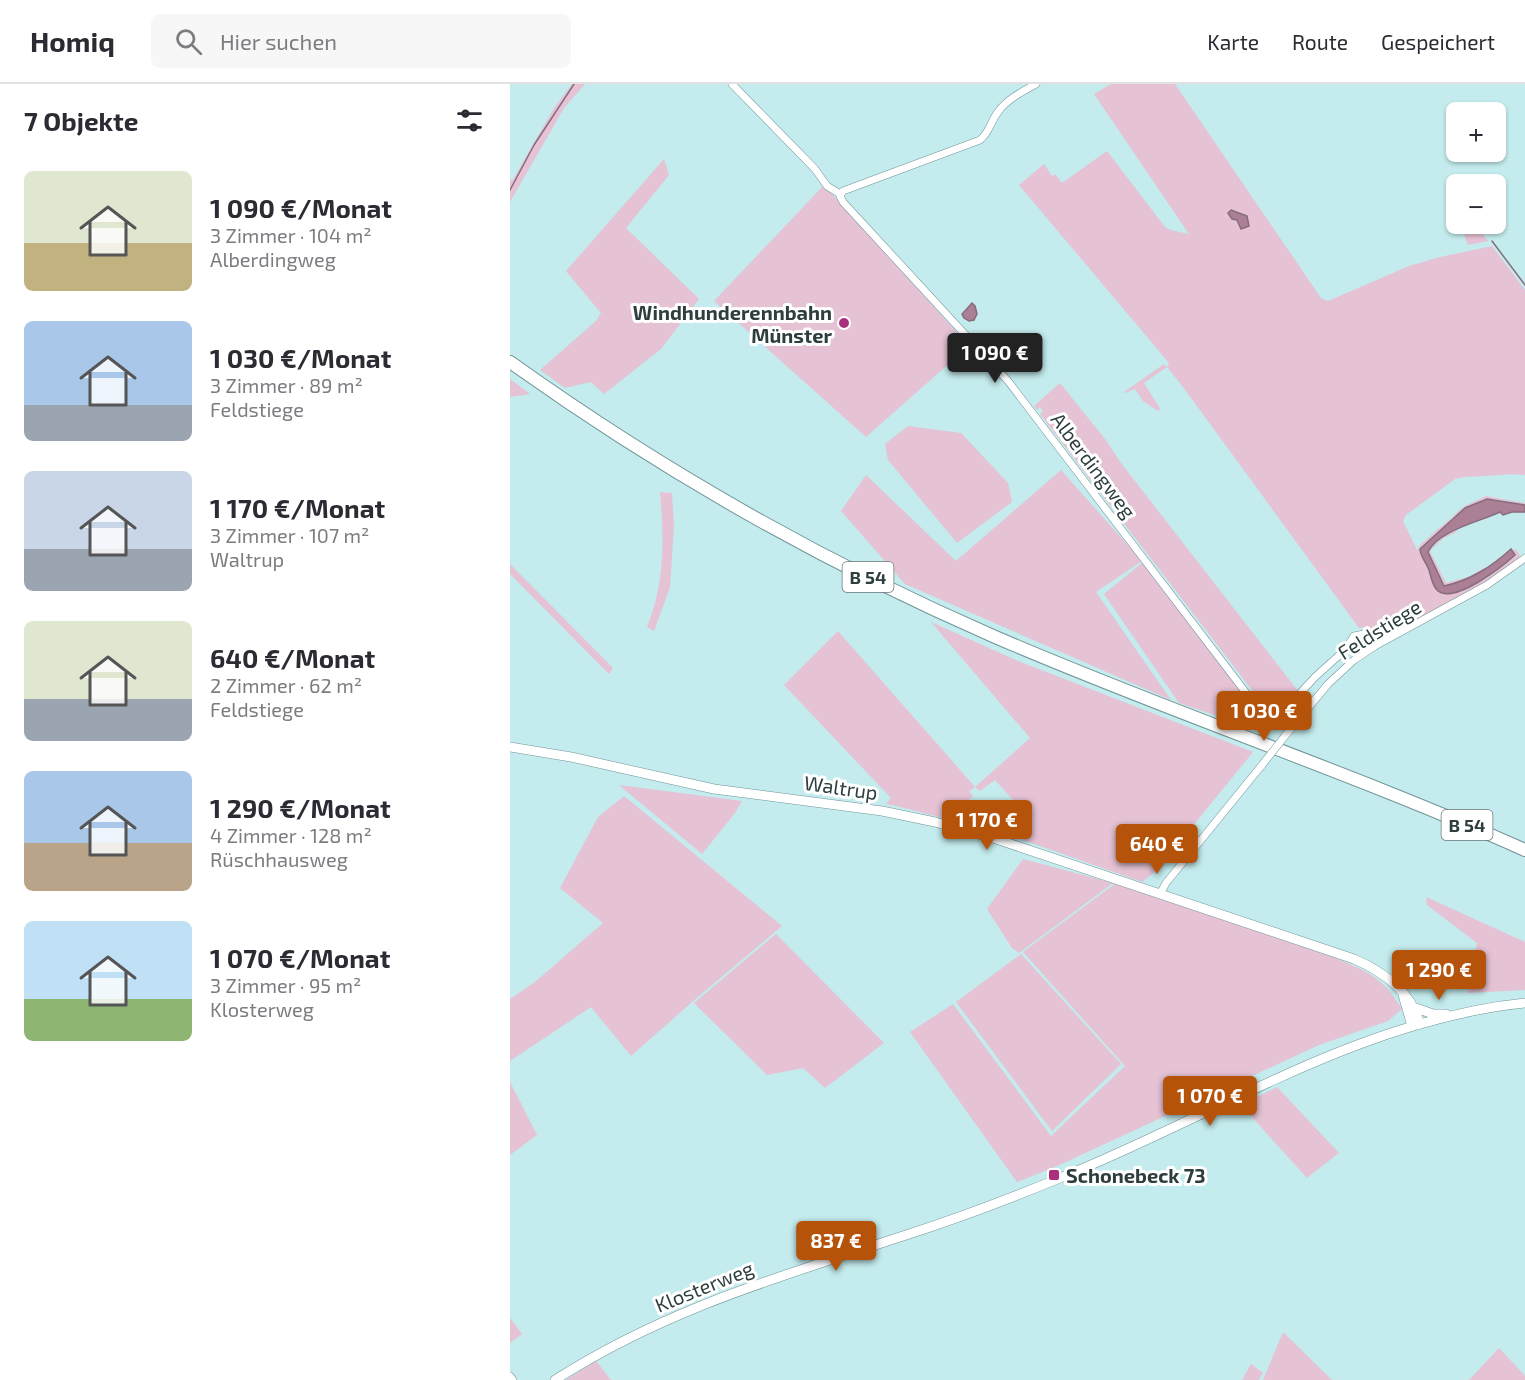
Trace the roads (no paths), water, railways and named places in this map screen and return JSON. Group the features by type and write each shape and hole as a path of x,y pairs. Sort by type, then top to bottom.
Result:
{"highway":[{"name":"B 54","path":"510,362 609,429 707,490 811,548 903,595 1079,672 1398,796 1525,850"},
{"name":"B 54","path":"510,371 602,433 700,494 789,544 897,600 1135,702 1379,794 1525,855"}],"main road":[{"name":"Waltrup","path":"510,747 571,757 714,789 882,811 935,822 996,839 1354,959 1379,970 1416,1008"},
{"path":"1402,993 1416,1025"},
{"path":"1416,1025 1459,1014 1525,1003"},
{"path":"1416,1025 1416,1008 1433,1014 1459,1014"},
{"name":"Klosterweg","path":"555,1380 640,1331 687,1310 751,1286 967,1214 1129,1149 1320,1060 1416,1025"}],"street":[{"path":"732,84 815,169 823,182 840,194 973,144 984,137 997,113 1005,104 1036,84"},
{"name":"Alberdingweg","path":"840,194 845,205 1008,381 1266,719 1274,719 1280,715 1315,677 1345,650 1354,636 1364,634 1375,646"},
{"name":"Feldstiege","path":"1160,894 1166,883 1335,676 1375,646 1487,585 1525,558"},
{"path":"510,1376 513,1380"}],"waterway":[{"path":"510,190 534,145 574,84"},
{"path":"1492,241 1525,285"}],"place":[{"name":"Windhunderennbahn Münster","path":"844,323"},
{"name":"Schonebeck 73","path":"1054,1175"}]}
